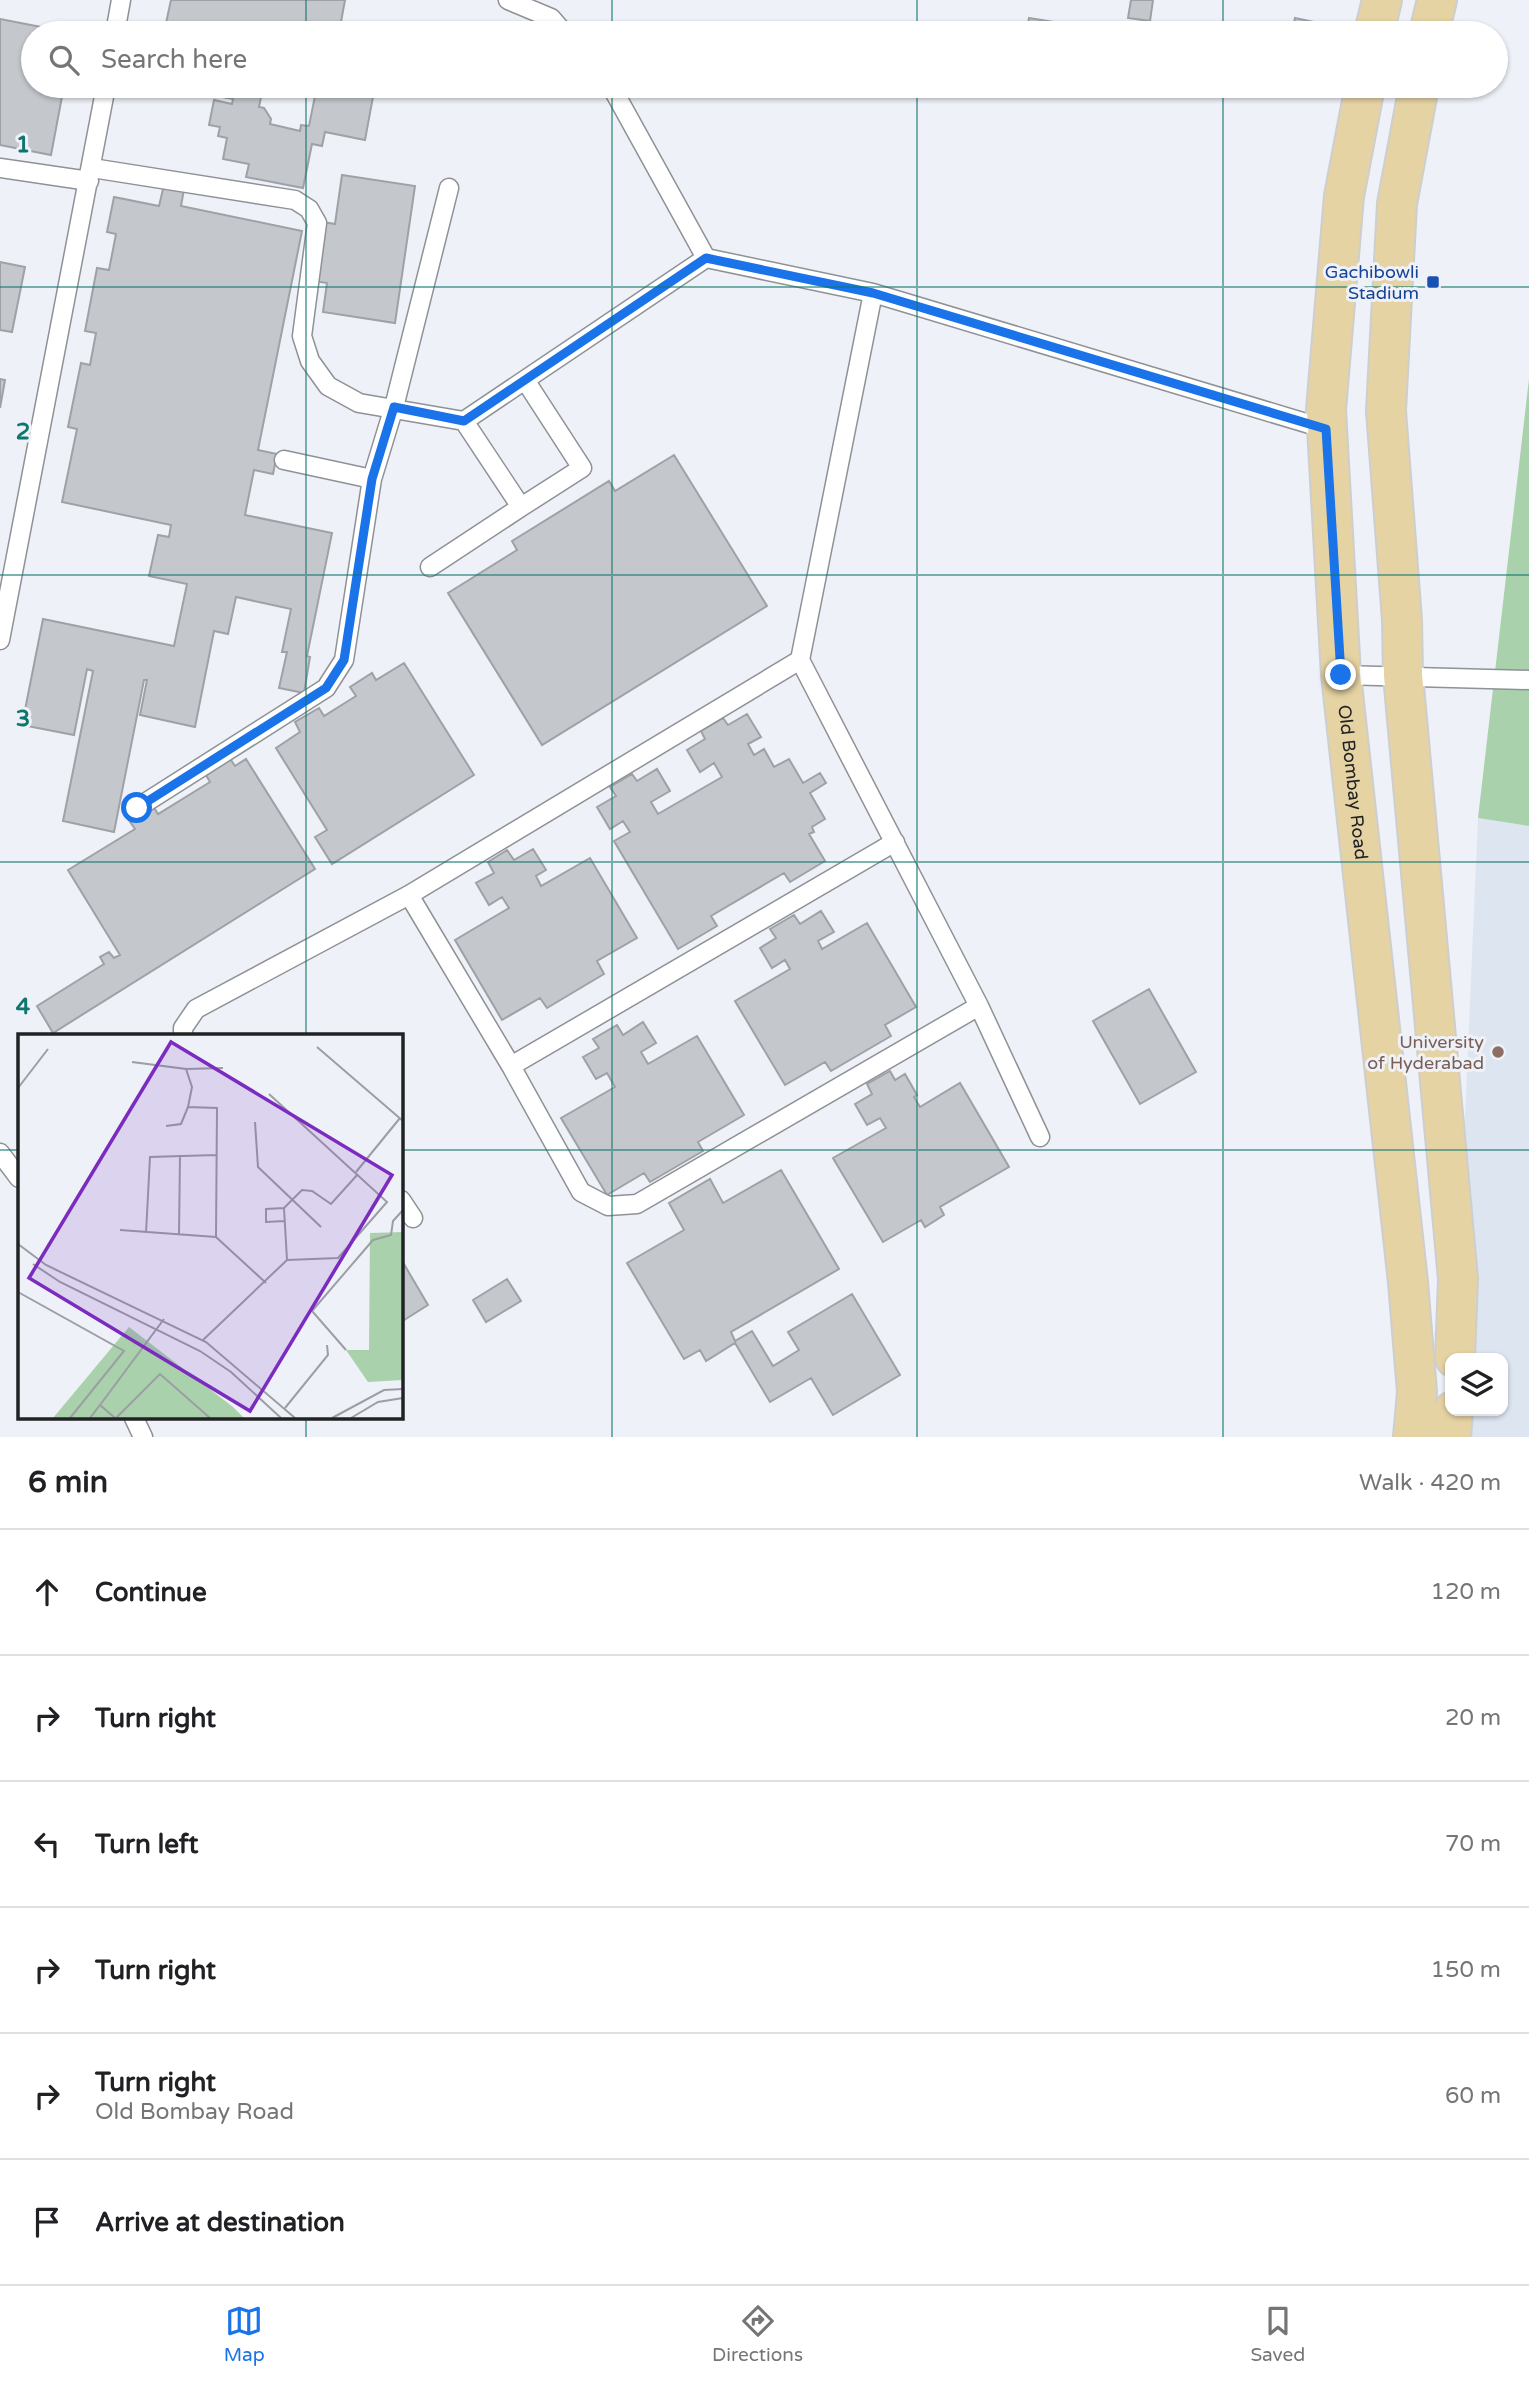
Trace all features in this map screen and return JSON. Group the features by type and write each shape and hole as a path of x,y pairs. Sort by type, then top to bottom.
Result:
{"main road":[{"path":"1377,21 1382,0"},
{"path":"1432,21 1437,0"},
{"name":"Old Bombay Road","path":"1363,98 1344,196 1326,429 1341,675 1408,1282 1417,1392 1413,1437"},
{"path":"1417,98 1398,204 1386,411 1402,620 1403,675 1458,1279 1455,1353"},
{"path":"1451,1437 1452,1416"}],"lane":[{"path":"117,21 121,0"},
{"path":"508,0 554,21"},
{"path":"0,640 104,98"},
{"path":"618,98 706,258"},
{"path":"0,168 91,175 295,200 309,209 317,223 302,336 310,361 328,386 359,403 464,421 521,507"},
{"path":"137,808 326,688 344,660 372,479 394,407 449,188"},
{"path":"464,421 706,258 873,293 1326,429"},
{"path":"873,293 800,660 979,1006 1040,1137"},
{"path":"430,567 582,468 524,380"},
{"path":"284,460 372,479"},
{"path":"183,1034 183,1028 196,1009 409,895 800,660"},
{"path":"1341,675 1529,680"},
{"path":"511,1066 895,842"},
{"path":"409,895 511,1066 581,1192 608,1206 637,1204 979,1006"},
{"path":"0,1153 18,1177"},
{"path":"402,1201 413,1218"},
{"path":"135,1420 143,1437"}],"shaded area":[{"name":"University of Hyderabad","path":"1478,818 1529,826 1529,1437 1442,1437 1445,1408 1445,1416 1508,1416 1508,1353 1451,1353 1458,1279"}],"green space":[{"path":"1529,379 1529,826 1478,818"}],"building":[{"path":"171,0 345,0 341,21 166,21"},
{"path":"1131,0 1153,0 1150,21 1128,18"},
{"path":"0,19 21,23 21,98 62,98 51,155 0,145"},
{"path":"228,98 261,98 259,107 264,108 271,119 270,124 300,131 301,125 309,126 315,98 373,98 365,140 325,132 322,146 312,144 303,188 246,177 249,164 223,159 227,138 218,136 220,127 209,125 214,100 232,104 233,99"},
{"path":"342,175 415,186 395,323 323,312 327,283 314,281 323,222 335,224"},
{"path":"164,185 184,189 181,206 302,231 258,450 277,454 273,474 254,470 245,515 332,533 307,656 310,657 304,693 279,688 287,652 282,652 291,609 236,597 228,634 214,631 195,727 140,715 147,680 144,680 114,832 63,821 93,671 87,669 74,735 22,725 43,619 174,646 187,584 149,576 158,535 169,537 171,525 62,502 77,429 68,427 81,363 90,365 96,333 85,331 97,268 109,270 116,234 107,232 114,197 159,206"},
{"path":"0,262 25,267 12,332 0,330"},
{"path":"0,379 5,380 0,408"},
{"path":"674,455 767,606 542,745 448,593 517,550 512,541 609,481 615,491"},
{"path":"404,663 474,775 332,864 315,837 327,830 276,748 300,732 295,722 319,708 324,716 356,696 350,687 372,673 376,680"},
{"path":"747,714 761,737 748,744 754,755 764,749 774,767 789,759 803,783 820,773 826,783 810,793 825,819 812,827 814,832 809,834 825,861 790,882 784,873 711,916 717,926 678,949 614,841 630,832 623,821 610,829 597,807 616,796 610,787 632,774 637,781 657,769 670,791 651,802 658,814 722,777 714,763 700,772 687,750 705,739 701,731 723,718 728,725"},
{"path":"227,754 235,766 246,759 315,869 53,1033 37,1006 104,964 100,957 109,952 114,958 120,955 68,870 135,829 126,816 150,801 158,814 210,782 203,770"},
{"path":"533,849 546,870 536,876 541,886 590,858 637,938 597,961 604,974 547,1008 540,998 502,1020 455,940 509,908 502,897 489,905 476,883 494,873 488,862 507,850 514,860"},
{"path":"821,911 834,932 818,941 822,949 867,923 916,1007 885,1025 891,1036 831,1071 825,1062 785,1085 735,1001 790,969 785,960 772,968 760,948 776,938 770,929 794,915 800,924"},
{"path":"1149,989 1196,1072 1140,1104 1093,1021"},
{"path":"643,1022 656,1043 641,1052 648,1064 697,1036 744,1115 698,1142 703,1151 650,1182 644,1173 607,1195 561,1118 615,1087 607,1073 596,1079 583,1057 599,1048 593,1039 617,1025 623,1035"},
{"path":"890,1071 895,1080 905,1074 917,1095 914,1097 920,1107 960,1083 1009,1167 940,1207 944,1215 925,1227 921,1220 883,1242 833,1158 886,1128 880,1118 867,1125 855,1104 872,1094 867,1084"},
{"path":"781,1170 839,1269 731,1332 735,1341 752,1331 773,1366 799,1350 788,1332 852,1294 900,1375 833,1415 811,1378 770,1402 735,1343 706,1361 700,1350 684,1359 627,1263 684,1230 669,1203 710,1179 723,1203"},
{"path":"402,1261 428,1305 402,1321"},
{"path":"507,1279 521,1301 486,1322 473,1300"}],"place":[{"name":"Gachibowli Stadium","path":"1433,282"},
{"name":"University of Hyderabad","path":"1498,1052"}],"route":[{"path":"137,808 326,688 344,660 372,479 394,407 464,421 652,297 706,258 873,293 1326,429 1341,675"}]}
